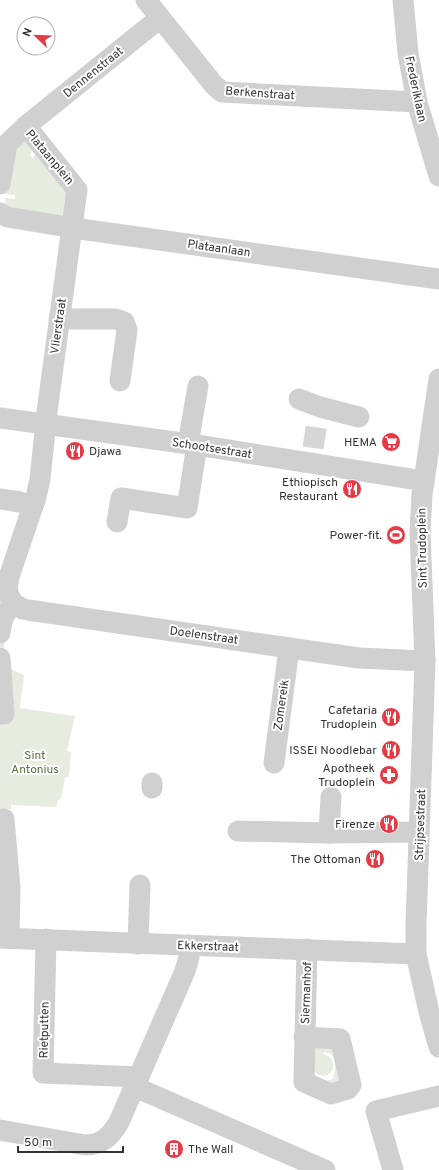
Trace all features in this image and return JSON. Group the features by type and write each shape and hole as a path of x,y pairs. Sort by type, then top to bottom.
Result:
{"street":[{"name":"Berkenstraat","path":"146,0 165,18 214,85 222,92 417,102"},
{"name":"Frederiklaan","path":"403,0 408,53 417,102 439,176"},
{"name":"Dennenstraat","path":"26,126 165,18"},
{"name":"Plataanplein","path":"0,184 7,144 26,126 77,190 72,227"},
{"name":"Plataanlaan","path":"0,213 7,217 72,227 439,279"},
{"name":"Vlierstraat","path":"4,576 33,506 40,479 45,424 72,227"},
{"path":"59,319 116,319 124,322 127,330 120,381"},
{"path":"424,481 439,379"},
{"path":"117,522 122,498 187,508 198,386"},
{"path":"299,399 318,415 359,417"},
{"name":"Schootsestraat","path":"0,418 193,445 312,456 424,481"},
{"name":"Sint Trudoplein","path":"424,481 420,532 431,615"},
{"path":"0,499 20,502 33,506"},
{"path":"0,633 2,619 6,611 14,604 8,593 4,576"},
{"name":"Doelenstraat","path":"14,604 28,610 359,658 425,661"},
{"name":"Strijpsestraat","path":"431,615 425,661 430,790 419,832 416,954 429,1012 439,1046"},
{"name":"Zomereik","path":"274,763 289,648"},
{"path":"0,658 4,714 0,714"},
{"path":"329,833 331,797"},
{"path":"0,820 4,819 10,888 5,938"},
{"path":"238,831 329,833 419,832"},
{"path":"138,944 140,885"},
{"name":"Ekkerstraat","path":"5,938 416,954"},
{"name":"Rietputten","path":"46,939 43,1073 137,1082 325,1170"},
{"path":"0,1130 80,1145 96,1144 106,1139 115,1129 185,971 189,957 189,945"},
{"name":"Siermanhof","path":"304,1037 307,949"},
{"path":"392,1170 376,1111 439,1096"}],"green space":[{"path":"23,141 35,143 30,155 33,159 38,146 69,186 65,217 6,207 5,198 15,199 15,195 5,194 11,151"},
{"name":"Sint Antonius","path":"0,638 5,640 3,655 4,663 10,669 24,675 20,708 75,716 67,751 71,752 69,777 65,777 61,799 58,800 56,807 11,805 11,809 0,809"},
{"path":"332,1044 342,1085 323,1082 333,1079 335,1062 332,1056 329,1053 324,1052 323,1054 329,1057 333,1062 333,1066 329,1074 325,1076 320,1075 315,1072 309,1050"}],"tunnel":[{"path":"313,448 317,422"}],"place":[{"name":"HEMA","path":"391,442"},
{"name":"Djawa","path":"75,451"},
{"name":"Ethiopisch Restaurant","path":"352,489"},
{"name":"Power-fit.","path":"396,535"},
{"name":"Cafetaria Trudoplein","path":"391,717"},
{"name":"ISSEI Noodlebar","path":"391,750"},
{"name":"Apotheek Trudoplein","path":"389,775"},
{"name":"Firenze","path":"389,824"},
{"name":"The Ottoman","path":"375,859"},
{"name":"The Wall","path":"174,1149"}]}
